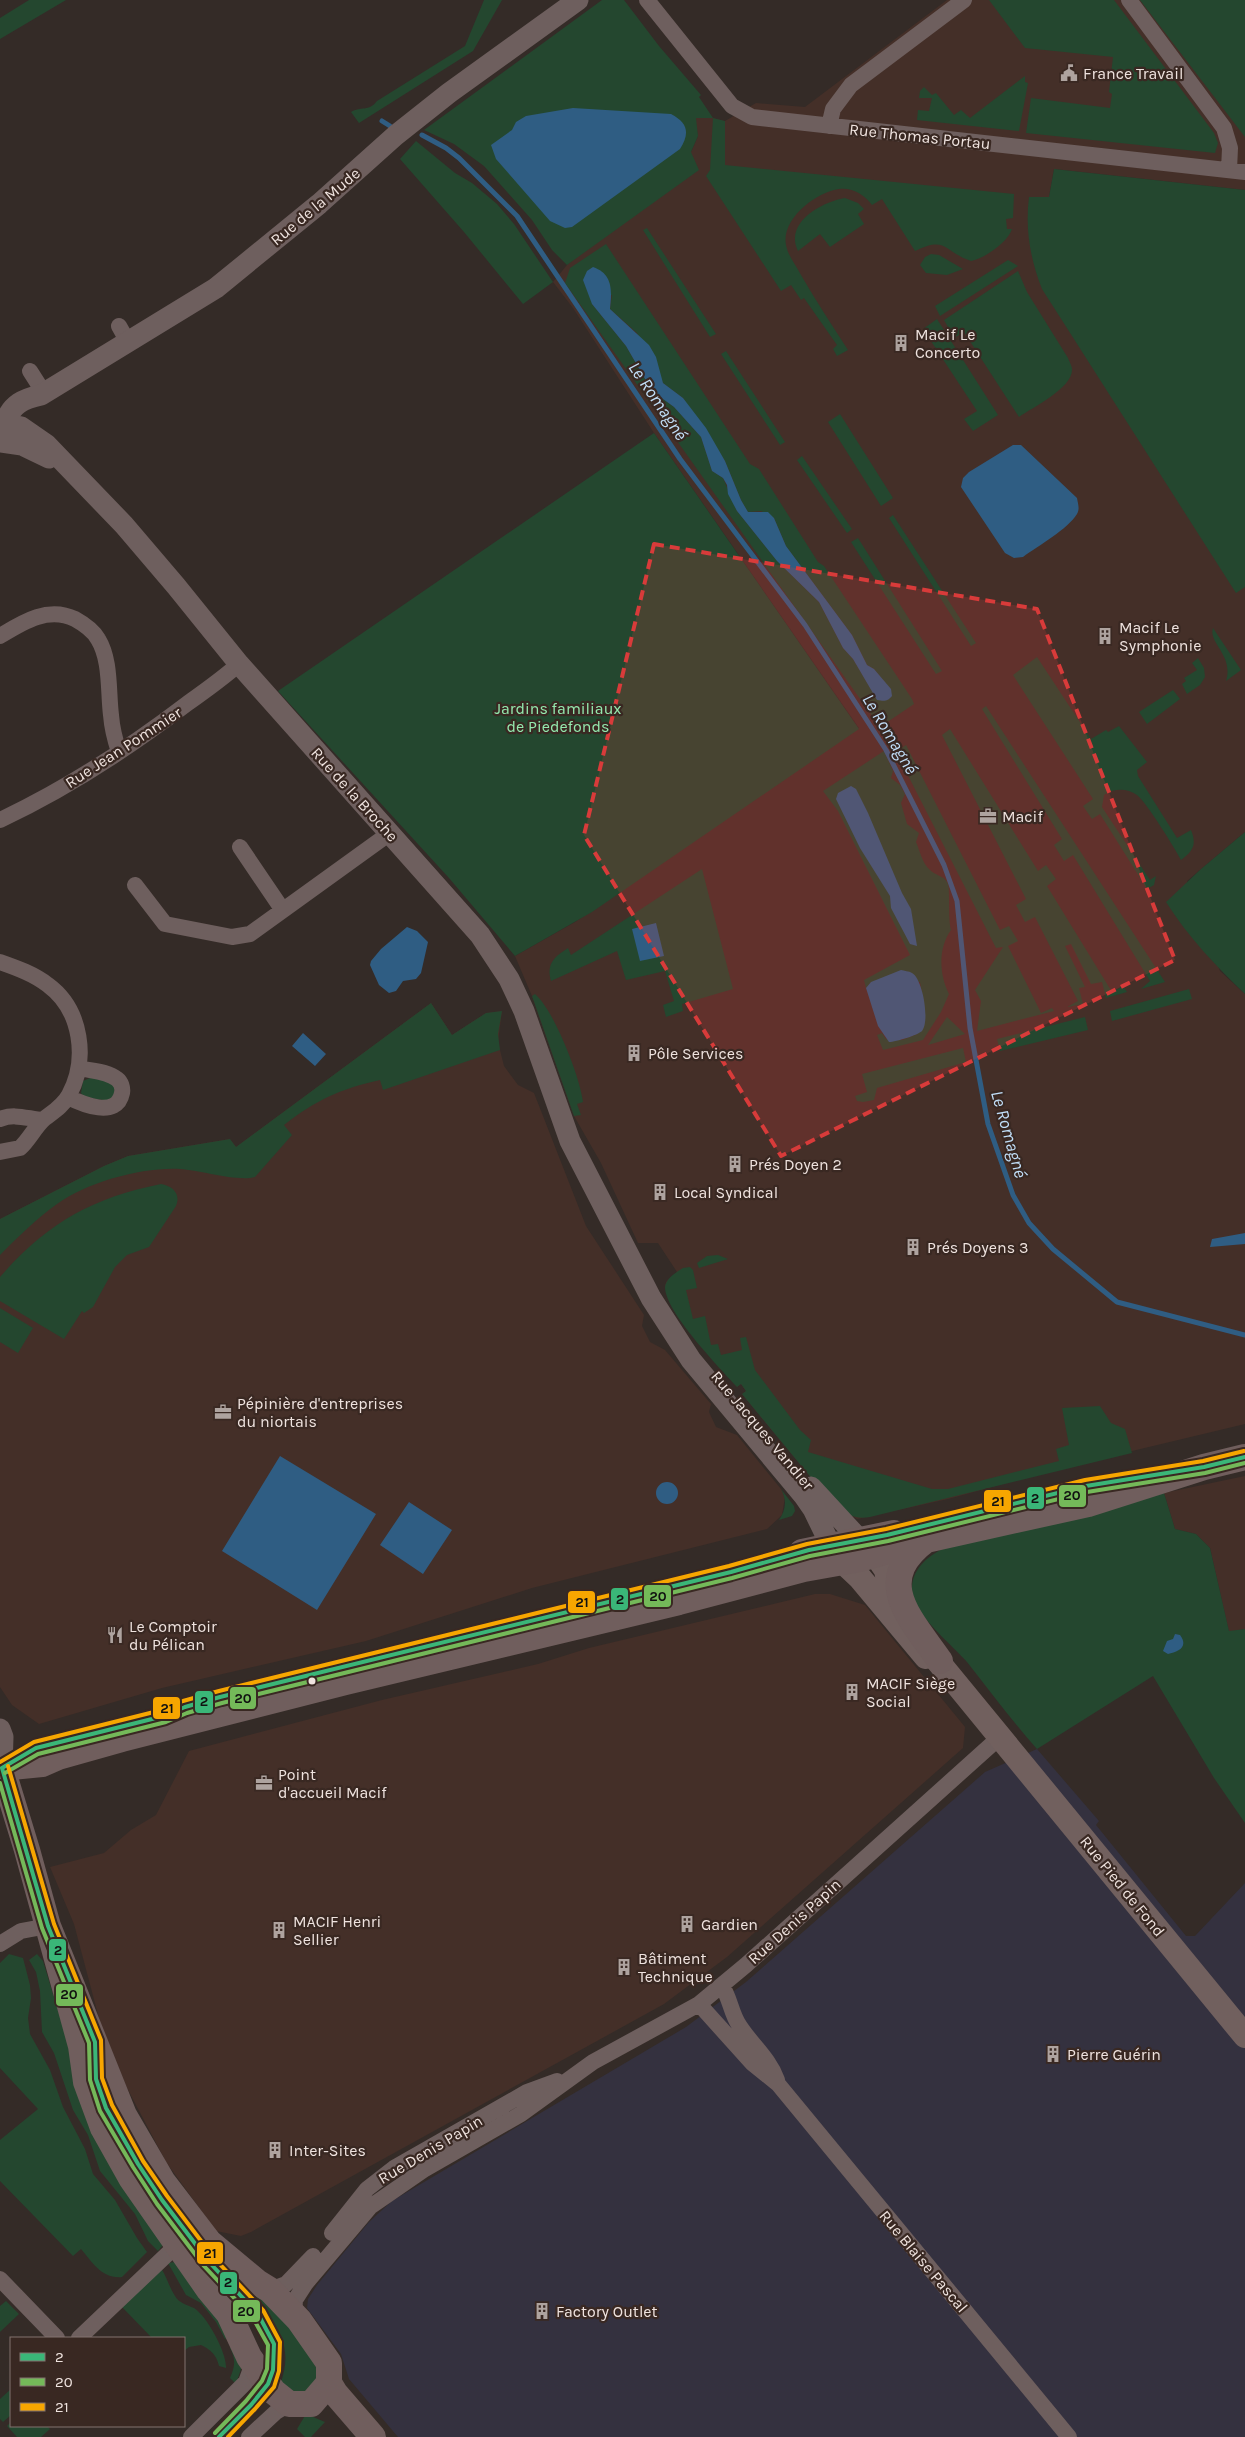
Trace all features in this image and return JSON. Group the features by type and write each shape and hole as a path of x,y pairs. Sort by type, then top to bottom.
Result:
{"main road":[{"path":"868,1547 926,1540 1088,1504 1204,1467 1245,1457"},
{"path":"354,2437 335,2417 274,2392 253,2363 229,2314 209,2290 131,2178 103,2128 86,2082 81,2046 1,1768 36,1748 164,1716 184,1707 220,1697 868,1547 1086,1486 1204,1467"},
{"path":"926,1540 914,1549 900,1569 898,1593 902,1605 940,1661"},
{"name":"Rue Jacques Vandier","path":"868,1547 886,1570 892,1603 896,1612 940,1661 1001,1736"},
{"name":"Rue Jacques Vandier","path":"837,1554 864,1582 891,1618 934,1667 978,1710"},
{"name":"Rue Pied de Fond","path":"1001,1736 1245,2036"},
{"path":"48,1926 124,2115 158,2173 209,2242 264,2286 294,2314 320,2347 329,2363 330,2383 335,2393 373,2437"},
{"path":"229,2314 230,2301 236,2291 248,2283 264,2286"},
{"path":"300,2404 330,2383"}],"street":[{"name":"Rue de la Mude","path":"1,429 16,404 29,397 42,394 124,334 216,288 319,204 396,134 449,93 578,0"},
{"name":"Rue Thomas Portau","path":"647,0 738,111 752,117 1237,171"},
{"path":"829,126 833,109 851,85 964,0"},
{"path":"1129,0 1224,128 1237,171"},
{"path":"1,429 19,435 26,430 42,394 30,371"},
{"path":"1,429 67,468"},
{"path":"26,430 54,451 67,468"},
{"name":"Rue de la Broche","path":"67,468 129,531 239,664 480,935 509,979 524,1010 559,1111 580,1161"},
{"path":"0,636 17,625 43,614 69,616 90,628 98,638 105,658 113,734 119,752"},
{"name":"Rue Jean Pommier","path":"0,820 30,806 119,752 158,726 239,664"},
{"path":"135,885 165,924 232,937 250,934 282,909 390,833"},
{"path":"240,847 282,909"},
{"path":"0,962 37,978 59,994 73,1018 79,1035 81,1052 79,1068 68,1097 43,1120 20,1148 0,1152"},
{"path":"68,1097 81,1103 109,1107 115,1104 122,1094 122,1086 118,1080 111,1076 79,1068"},
{"path":"0,1120 10,1116 19,1116 43,1120"},
{"name":"Rue Jacques Vandier","path":"580,1161 665,1322 691,1360 804,1496 837,1554"},
{"name":"Rue Jacques Vandier","path":"665,1322 704,1361 830,1509 868,1547"},
{"path":"0,1729 3,1737 1,1768"},
{"name":"Rue Denis Papin","path":"294,2314 297,2295 370,2207 425,2169 521,2114 568,2078 593,2062 699,2004 722,1986 1001,1736"},
{"path":"0,1944 21,1931 48,1926"},
{"name":"Rue Blaise Pascal","path":"722,1986 729,1997 740,2027 773,2069 778,2084"},
{"name":"Rue Blaise Pascal","path":"699,2004 752,2063 778,2084 1069,2437"},
{"name":"Rue Denis Papin","path":"264,2286 286,2284 305,2267 377,2179 527,2092 568,2078"},
{"path":"80,2337 178,2244"},
{"path":"0,2279 56,2337"},
{"path":"191,2437 246,2382 253,2363"},
{"path":"249,2437 276,2412 300,2404"}],"highlighted area":[{"path":"654,544 1037,609 1175,960 781,1156 584,835"}],"shaded area":[{"name":"Macif","path":"947,0 1245,0 1245,190 1054,169 1049,197 1245,450 1245,832 1187,881 1220,971 1245,994 1245,1424 1061,1468 948,1499 857,1519 832,1503 742,1394 746,1391 741,1384 737,1387 705,1351 670,1302 665,1287 666,1282 677,1272 658,1243 638,1243 601,1163 574,1116 532,996 515,956 575,922 859,728 654,433 573,308 553,282 567,265 691,152 698,136 695,118 713,118 725,121 756,103 805,107"},
{"path":"431,1003 452,1035 486,1013 502,1011 498,1042 504,1066 518,1085 534,1093 586,1226 644,1315 642,1326 650,1342 665,1350 711,1404 709,1412 716,1427 737,1435 781,1489 785,1497 782,1515 767,1529 532,1588 366,1641 162,1688 39,1724 12,1705 0,1687 0,1219 104,1166 128,1156 230,1139 236,1147"},
{"path":"1245,1476 1245,1629 1229,1632 1210,1548 1196,1534 1175,1529 1164,1493"},
{"path":"815,1594 830,1594 865,1605 965,1727 963,1748 727,1957 664,2004 251,2232 241,2236 216,2231 166,2162 126,2086 100,2022 74,1924 50,1867 104,1853 131,1830 156,1815 189,1751 382,1700 538,1664 589,1648"},
{"path":"1037,1749 1099,1821 1096,1825 1186,1936 1195,1936 1245,1883 1245,2437 398,2437 349,2379 341,2354 307,2308 308,2299 317,2285 369,2222 392,2201 686,2027 746,1982 985,1772"}],"green space":[{"path":"29,0 66,0 0,39 0,18"},
{"path":"484,0 502,0 473,51 359,123 351,112 371,107 377,101 465,46"},
{"path":"602,0 624,0 659,46 701,95 699,97 713,118 696,118 698,136 691,152 699,170 567,265 552,250 532,220 484,166 454,144 424,130"},
{"path":"989,0 1114,0 1214,133 1218,143 1215,153 1026,133 1031,98 1110,108 1112,94 1109,92 1113,57 1025,48"},
{"path":"1140,0 1245,0 1245,137"},
{"path":"1025,76 1025,82 1028,83 1019,131 917,120 918,110 929,111 932,98 919,98 920,91 924,87 932,95 936,93 954,115 961,110 970,118"},
{"path":"713,118 725,121 725,165 1014,194 1013,218 1006,219 1007,229 1012,229 1006,239 995,249 971,261 940,245 925,246 915,251 882,199 872,205 858,192 849,189 839,189 820,195 811,201 802,208 789,226 786,235 786,245 790,257 848,350 837,356 833,349 837,345 804,298 801,300 791,285 781,291 706,176 710,170"},
{"path":"416,141 497,204 514,224 553,282 523,304 464,232 400,159"},
{"path":"1054,169 1245,190 1245,587 1236,593 1042,289 1034,266 1028,232 1029,197 1049,197"},
{"path":"845,198 858,203 864,209 858,214 864,224 830,247 820,234 798,251 795,241 796,231 800,223 816,209"},
{"path":"647,228 716,334 710,337 643,230"},
{"path":"606,244 750,464 759,469 818,562 824,566 914,704 880,727 565,283 570,268","holes":["612,295 610,309 637,333 663,383 683,398 725,461 748,512 761,511 774,518 786,546 852,635 867,665 874,669 891,690 877,699 853,659 843,648 819,602 777,561 737,511 723,478 712,471 701,437 674,407 652,391 626,346 592,304"]},
{"path":"931,254 939,255 963,269 947,275 926,273 920,265 925,257"},
{"path":"1008,260 1018,266 940,316 935,306"},
{"path":"1018,271 1027,292 1068,358 1072,369 1071,376 1059,390 1019,417 964,332 954,338 944,320"},
{"path":"937,319 998,415 973,431 964,419 977,411 923,329"},
{"path":"726,351 785,442 780,445 721,354"},
{"path":"840,414 893,498 881,506 828,422"},
{"name":"Jardins familiaux de Piedefonds","path":"654,433 859,729 592,912 515,956 449,878 278,691"},
{"path":"802,456 852,529 847,533 797,460"},
{"path":"893,515 976,643 971,646 889,518"},
{"path":"858,538 942,671 936,674 851,542"},
{"path":"1213,628 1241,670 1226,681 1227,664 1212,634"},
{"path":"1037,657 1091,739 1106,730 1108,732 1119,726 1147,762 1137,770 1138,776 1177,838 1191,830 1194,840 1193,847 1181,860 1167,836 1137,795 1129,791 1120,790 1104,795 1102,807 1150,880 1156,876 1154,885 1147,889 1100,814 1092,819 1083,806 1093,799 1013,675"},
{"path":"1198,658 1204,668 1205,677 1200,685 1187,694 1182,684 1186,681 1184,678 1197,670 1192,663"},
{"path":"1173,690 1180,699 1147,724 1139,712"},
{"path":"986,706 1165,982 1141,989 1150,981 1073,855 1064,861 1054,845 1062,839 982,709"},
{"path":"950,729 1038,871 1046,865 1056,879 1047,886 1112,992 1123,986 1127,992 1106,998 1102,982 1091,984 1071,944 1065,946 1085,987 1079,988 1083,1004 1067,1007 1078,1001 1035,917 1025,922 1016,905 1026,899 942,735"},
{"path":"906,745 1000,930 1009,926 1018,941 1008,946 1041,1013 1052,1008 1054,1011 977,1031 981,1001 975,990 1003,947 996,948 896,752"},
{"path":"884,751 893,771 891,778 900,785 905,794 901,803 907,824 919,833 916,842 923,860 932,872 944,879 948,884 951,930 944,945 941,961 943,978 949,994 941,1012 923,1040 883,1050 877,1035 882,1033 886,1039 902,1040 917,1034 922,993 920,982 871,982 866,988 864,980 910,955 838,811 823,791"},
{"path":"1245,832 1245,994 1203,951 1166,902"},
{"path":"702,869 733,989 682,1004 683,1011 666,1017 663,1005 674,1001 665,971 626,980 617,951 551,981 550,965 563,951 568,948 571,955"},
{"path":"1189,989 1192,999 1112,1021 1110,1011"},
{"path":"535,994 550,1014 572,1061 583,1102 577,1104 581,1115 574,1116 532,996"},
{"path":"431,1003 452,1035 486,1013 502,1011 498,1034 500,1050 383,1090 380,1080 329,1096 284,1125 292,1135 255,1177 238,1178 180,1169 165,1169 133,1173 84,1189 49,1210 27,1228 0,1255 0,1219 104,1166 128,1156 230,1139 236,1147"},
{"path":"947,1017 965,1034 928,1045"},
{"path":"1085,1017 1088,1030 1000,1051 997,1039"},
{"path":"963,1048 966,1062 877,1088 874,1100 857,1101 855,1096 867,1092 862,1074"},
{"path":"92,1077 112,1083 115,1088 114,1096 109,1101 84,1097 81,1093 83,1081"},
{"path":"161,1184 175,1191 177,1194 176,1206 149,1247 127,1255 115,1267 93,1307 84,1313 82,1311 64,1339 0,1301 0,1277 35,1242 53,1228 92,1205 136,1190"},
{"path":"718,1255 728,1259 699,1268 697,1263 707,1256"},
{"path":"690,1267 693,1270 697,1288 686,1290 693,1319 705,1316 711,1345 718,1344 721,1355 742,1350 740,1338 746,1337 755,1370 800,1430 811,1440 808,1452 932,1489 948,1489 1059,1461 1056,1449 1069,1445 1062,1408 1100,1406 1111,1423 1125,1429 1132,1453 870,1517 854,1517 832,1503 742,1394 746,1391 741,1384 737,1387 683,1325 667,1298 665,1287 670,1278 678,1271"},
{"path":"0,1308 33,1328 18,1353 0,1342"},
{"path":"781,1489 794,1506 795,1511 792,1516 779,1520 785,1505"},
{"path":"1164,1493 1175,1529 1196,1534 1210,1548 1229,1631 1245,1629 1245,1823 1214,1778 1153,1676 1037,1749 967,1662 929,1622 916,1605 913,1597 913,1579 916,1572 927,1559 941,1549"},
{"path":"9,1954 23,1958 30,1985 31,1998 28,2018 30,2034 50,2070 63,2107 85,2149 93,2174 115,2200 147,2252 122,2277 103,2273 81,2249 73,2256 0,2181 0,2140 38,2109 0,2068 0,1963"},
{"path":"37,1954 43,1961 67,2040 163,2245 158,2251 148,2241 135,2214 100,2171 88,2135 73,2110 54,2053 42,2032 40,1991 36,1972 29,1960"},
{"path":"175,2262 230,2336 225,2339 216,2322 201,2303 186,2295 168,2263"},
{"path":"161,2268 177,2298 183,2304 194,2308 205,2319 220,2345 226,2368 219,2366 213,2353 201,2345 189,2347 185,2350 185,2337 151,2337 122,2307"},
{"path":"248,2291 252,2291 287,2321 322,2374 302,2396 280,2385 285,2357 280,2333"},
{"path":"6,2301 19,2314 0,2332 0,2306"},
{"path":"234,2344 242,2366 236,2384 230,2378 234,2363 230,2348"},
{"path":"10,2390 10,2416 3,2422 0,2419 0,2399"},
{"path":"306,2414 325,2422 311,2437 305,2437 297,2429"},
{"path":"10,2423 10,2427 48,2427 50,2429 41,2437 17,2437 7,2426"}],"water":[{"path":"573,108 671,114 681,121 686,129 686,133 680,149 572,227 565,228 550,221 496,159 491,145 512,130 516,122 526,116"},
{"path":"593,267 600,270 608,278 611,289 610,309 649,345 656,357 663,383 683,398 706,428 725,461 748,512 768,512 774,518 786,546 852,635 867,665 874,669 891,689 892,696 889,699 884,701 877,700 853,659 843,648 819,602 777,561 737,511 728,494 727,485 723,478 712,471 701,437 674,407 652,391 626,346 592,304 583,280 587,271"},
{"path":"1013,445 1021,445 1077,498 1079,508 1073,520 1067,526 1023,557 1014,558 1005,553 961,487 963,478 969,472"},
{"path":"851,786 856,789 868,813 902,893 911,909 917,946 910,944 891,908 890,896 860,848 836,799 838,793"},
{"path":"656,923 664,956 640,961 632,929"},
{"path":"407,927 417,931 428,942 421,973 416,979 403,981 396,991 389,993 379,985 370,965 371,961 381,949"},
{"path":"901,970 912,973 919,983 924,1000 924,1026 922,1031 916,1034 889,1042 878,1026 866,988 871,982"},
{"path":"303,1033 326,1054 315,1066 292,1046"},
{"path":"1245,1233 1245,1244 1210,1247 1212,1239"},
{"path":"280,1456 376,1514 317,1610 222,1551"},
{"path":"663,1482 671,1482 678,1489 678,1497 671,1504 663,1504 656,1497 656,1489"},
{"path":"409,1502 452,1530 423,1574 380,1545"},
{"path":"1175,1634 1180,1635 1183,1646 1179,1650 1168,1654 1163,1651 1167,1641 1173,1639"}],"waterway":[{"name":"Le Romagné","path":"382,121 390,126"},
{"name":"Le Romagné","path":"422,135 446,148 459,158 517,216 680,459 805,625 886,750 944,865 957,901 970,1028 988,1124 1013,1195 1029,1223 1053,1249 1117,1302 1245,1335"}],"transit line":[{"name":"21","path":"0,1762 34,1742 162,1710 183,1701 219,1691 729,1566 807,1544 886,1529 1085,1480 1203,1461 1244,1451"},
{"name":"2","path":"2,1768 36,1748 164,1716 185,1707 220,1697 731,1572 809,1550 887,1535 1086,1486 1204,1467 1245,1457"},
{"name":"20","path":"5,1773 38,1754 166,1722 187,1713 222,1703 732,1578 810,1556 888,1541 1087,1492 1205,1473 1245,1463"},
{"name":"21","path":"8,1766 54,1924 101,2040 102,2078 112,2105 143,2161 167,2196 214,2258 263,2310 280,2342 279,2371 274,2387 228,2437"},
{"name":"2","path":"2,1768 48,1926 95,2042 96,2079 106,2108 138,2164 162,2200 209,2262 258,2314 274,2344 273,2370 268,2384 251,2405 219,2437"},
{"name":"20","path":"0,1783 42,1928 89,2043 90,2080 100,2111 157,2204 204,2266 253,2318 268,2345 267,2369 262,2381 246,2401 215,2433"}],"place":[{"name":"France Travail","path":"1069,73"},
{"name":"Macif Le Concerto","path":"901,343"},
{"name":"Macif Le Symphonie","path":"1105,636"},
{"name":"Macif","path":"988,816"},
{"name":"Pôle Services","path":"634,1053"},
{"name":"Prés Doyen 2","path":"735,1164"},
{"name":"Local Syndical","path":"660,1192"},
{"name":"Prés Doyens 3","path":"913,1247"},
{"name":"Pépinière d'entreprises du niortais","path":"223,1412"},
{"name":"Le Comptoir du Pélican","path":"115,1635"},
{"name":"MACIF Siège Social","path":"852,1692"},
{"name":"Point d'accueil Macif","path":"264,1783"},
{"name":"Gardien","path":"687,1924"},
{"name":"MACIF Henri Sellier","path":"279,1930"},
{"name":"Bâtiment Technique","path":"624,1967"},
{"name":"Pierre Guérin","path":"1053,2054"},
{"name":"Inter-Sites","path":"275,2150"},
{"name":"Factory Outlet","path":"542,2311"}]}
